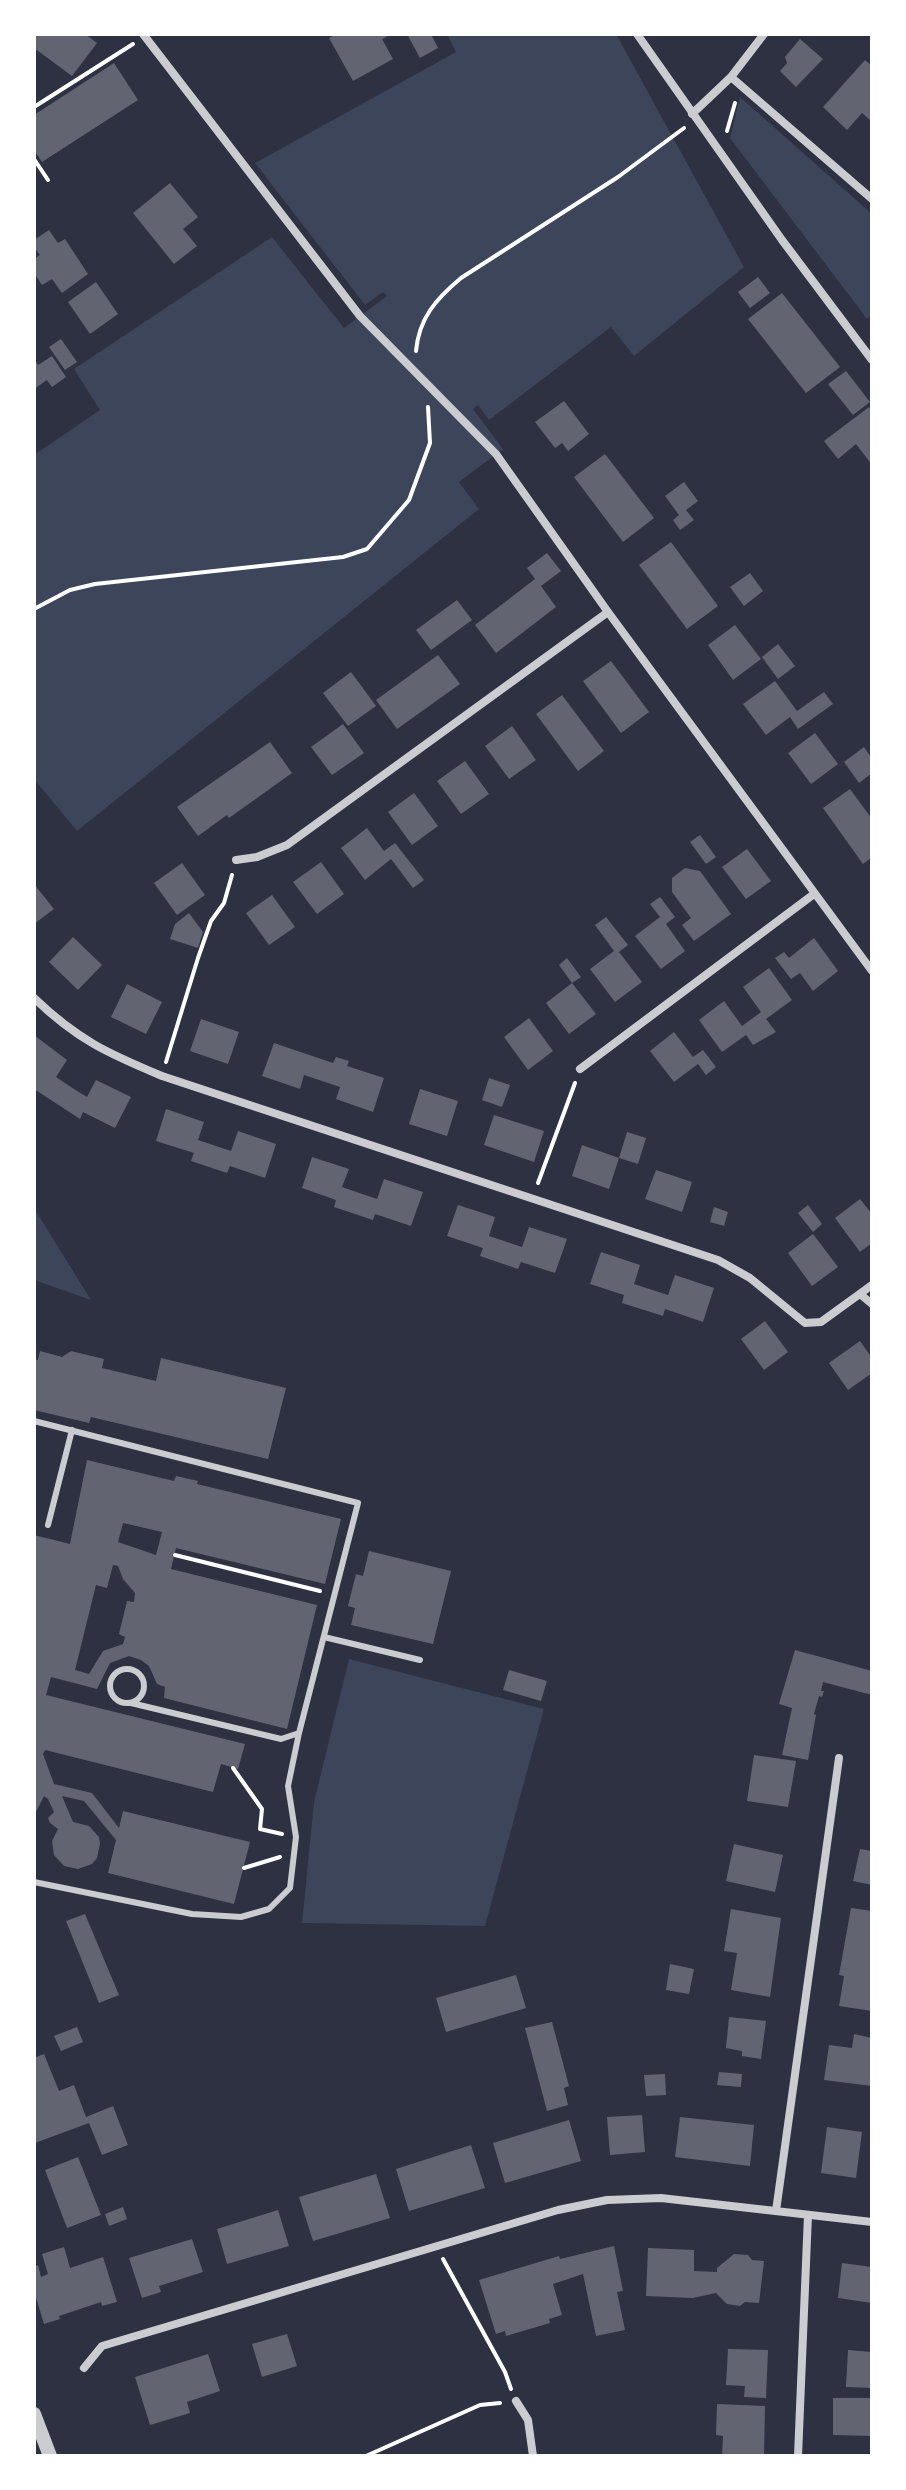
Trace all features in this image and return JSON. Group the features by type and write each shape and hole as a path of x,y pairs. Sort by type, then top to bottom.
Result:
{"street":[{"path":"637,34 872,360"},
{"path":"692,114 731,77 764,34"},
{"path":"144,35 360,316 496,454 872,971"},
{"path":"731,77 872,199"},
{"path":"236,860 257,857 287,845 608,612"},
{"path":"580,1069 814,894"},
{"path":"34,998 61,1024 90,1045 162,1076 718,1260 750,1278 805,1323 821,1322 872,1285"},
{"path":"860,1294 872,1304"},
{"path":"776,2211 839,1758"},
{"path":"84,2368 102,2346 558,2210 607,2200 661,2198 872,2222"},
{"path":"798,2456 808,2215"},
{"path":"516,2401 528,2420 533,2456"},
{"path":"34,2414 50,2456"}],"lane":[{"path":"34,1421 358,1503 288,1786 296,1837 290,1888 269,1909 241,1917 192,1914 34,1882"},
{"path":"48,1525 72,1430"},
{"path":"324,1637 420,1660"},
{"path":"155,1709 143,1692 143,1681 137,1672 126,1669 116,1673 110,1683 112,1694 120,1702 281,1739 299,1733"},
{"path":"131,1703 143,1692"}],"path":[{"path":"34,107 144,35"},
{"path":"727,131 736,98 731,77"},
{"path":"418,335 438,298 461,278 618,177 684,128"},
{"path":"34,159 48,180"},
{"path":"34,609 70,590 95,584 343,557 367,549 409,500 430,443"},
{"path":"162,1076 198,958 211,921 224,903 236,860"},
{"path":"532,1198 580,1069"},
{"path":"175,1555 335,1595"},
{"path":"233,1768 262,1809 260,1829 296,1837"},
{"path":"244,1868 295,1853"},
{"path":"366,2456 480,2405 516,2401 505,2372 449,2272 438,2246"}],"shaded area":[{"path":"447,34 616,34 744,267 634,356 611,327 489,420 478,405 473,409 503,449 459,482 479,509 77,831 34,779 34,455 100,410 74,369 272,237 344,328 387,296 383,292 365,305 255,163 456,52"},
{"path":"740,97 872,214 872,314 867,319 730,138"},
{"path":"34,1208 91,1300 34,1280"},
{"path":"349,1659 544,1709 485,1926 302,1923 314,1802"}],"building":[{"path":"34,34 85,34 97,43 72,76 34,48"},
{"path":"336,34 385,34 387,37 382,39 393,59 353,81 329,38"},
{"path":"407,34 431,34 438,48 420,58"},
{"path":"800,39 823,59 796,87 780,71 787,63 785,57"},
{"path":"865,60 872,66 872,122 862,113 847,130 823,107"},
{"path":"114,63 138,100 42,162 34,150 34,115"},
{"path":"170,183 198,217 183,229 197,246 174,264 133,213"},
{"path":"49,230 58,243 65,239 88,274 62,293 52,279 42,285 34,273 34,259 40,255 34,247 34,240"},
{"path":"758,277 770,293 750,308 738,292"},
{"path":"96,282 118,314 90,334 68,302"},
{"path":"782,293 840,367 806,393 748,319"},
{"path":"61,339 77,362 65,370 49,347"},
{"path":"52,356 66,377 52,387 47,380 34,389 34,358 38,365"},
{"path":"846,371 870,402 853,415 828,384"},
{"path":"564,401 589,434 568,451 562,443 555,448 535,422"},
{"path":"869,407 872,411 872,465 856,444 838,459 824,441"},
{"path":"605,454 654,518 623,542 574,477"},
{"path":"684,482 698,501 686,510 694,520 680,530 673,520 679,515 665,496"},
{"path":"671,542 718,606 687,629 639,565"},
{"path":"547,553 561,571 541,586 556,607 496,653 475,625 535,579 527,568"},
{"path":"750,573 763,591 744,606 730,587"},
{"path":"457,600 472,620 431,650 416,630"},
{"path":"735,625 761,659 733,680 708,645"},
{"path":"778,644 795,666 778,679 762,657"},
{"path":"438,655 460,684 397,729 376,700"},
{"path":"611,661 649,712 621,733 583,681"},
{"path":"351,672 376,706 348,726 323,693"},
{"path":"775,681 797,711 824,692 833,704 798,729 790,717 766,735 743,704"},
{"path":"562,695 604,751 578,771 536,714"},
{"path":"343,724 364,753 332,775 311,747"},
{"path":"512,726 536,760 509,779 485,746"},
{"path":"815,733 838,764 811,784 788,753"},
{"path":"270,742 292,773 198,836 177,807"},
{"path":"864,747 872,759 872,773 859,783 844,762"},
{"path":"465,761 489,794 461,814 437,781"},
{"path":"850,789 872,819 872,857 863,864 823,808"},
{"path":"414,793 438,826 412,845 388,812"},
{"path":"367,828 384,851 395,843 424,880 413,888 391,859 365,880 341,848"},
{"path":"700,835 716,857 706,864 690,842"},
{"path":"747,849 771,881 746,899 722,867"},
{"path":"321,862 344,894 317,914 293,882"},
{"path":"182,863 205,895 177,915 154,883"},
{"path":"685,868 700,871 731,914 694,941 682,925 691,918 672,892 672,878"},
{"path":"34,884 54,909 34,924"},
{"path":"272,895 295,927 269,945 246,913"},
{"path":"660,897 675,917 666,924 685,951 661,969 635,936 660,917 650,904"},
{"path":"189,913 203,932 198,948 170,939 175,924"},
{"path":"606,917 628,945 619,952 642,982 615,1002 590,969 614,951 595,925"},
{"path":"73,937 102,965 78,990 49,962"},
{"path":"814,938 838,971 813,991 800,973 791,979 775,958 784,952 789,958"},
{"path":"567,958 581,977 572,983 559,965"},
{"path":"769,968 792,1000 766,1019 776,1032 753,1045 746,1035 722,1052 699,1020 724,1001 742,1026 761,1012 743,987"},
{"path":"572,983 596,1014 569,1034 546,1003"},
{"path":"127,984 162,1002 146,1034 111,1017"},
{"path":"529,1018 553,1051 528,1070 504,1037"},
{"path":"201,1019 239,1032 228,1064 190,1051"},
{"path":"674,1032 693,1057 703,1050 716,1067 706,1075 698,1064 674,1082 650,1051"},
{"path":"34,1035 67,1060 56,1077 74,1089 87,1097 96,1080 131,1097 115,1128 83,1112 80,1119 34,1089"},
{"path":"274,1043 333,1063 336,1057 349,1061 347,1066 384,1078 373,1112 336,1099 340,1087 304,1075 300,1089 262,1076"},
{"path":"489,1078 510,1085 502,1107 482,1100"},
{"path":"420,1089 458,1101 447,1136 409,1124"},
{"path":"166,1109 204,1122 198,1140 231,1151 238,1131 276,1144 265,1178 230,1166 227,1173 191,1161 194,1153 156,1141"},
{"path":"494,1115 544,1131 534,1162 484,1145"},
{"path":"627,1132 646,1138 638,1164 619,1158"},
{"path":"582,1145 619,1158 609,1189 572,1176"},
{"path":"312,1157 349,1169 342,1187 377,1199 384,1179 423,1192 411,1226 375,1214 373,1220 334,1207 336,1200 302,1188"},
{"path":"656,1170 692,1182 682,1212 645,1199"},
{"path":"860,1199 872,1214 872,1243 860,1252 835,1218"},
{"path":"458,1205 495,1217 489,1236 522,1247 529,1227 567,1239 555,1273 521,1262 518,1269 480,1256 483,1248 447,1236"},
{"path":"808,1205 822,1224 813,1232 798,1213"},
{"path":"714,1207 728,1212 724,1226 710,1222"},
{"path":"813,1234 838,1267 812,1286 788,1253"},
{"path":"601,1252 640,1265 634,1284 668,1295 675,1275 714,1288 703,1322 665,1309 663,1316 622,1303 624,1295 590,1284"},
{"path":"765,1321 788,1352 764,1370 741,1339"},
{"path":"860,1341 872,1358 872,1373 848,1390 829,1363"},
{"path":"40,1351 62,1357 71,1351 104,1359 102,1368 156,1381 161,1358 286,1388 268,1459 91,1417 89,1423 34,1410 34,1359 38,1360"},
{"path":"87,1460 174,1481 176,1476 198,1481 197,1484 341,1519 325,1584 176,1548 171,1569 317,1605 287,1729 164,1698 165,1687 157,1684 149,1666 129,1656 110,1663 97,1689 51,1677 46,1695 245,1744 238,1769 221,1764 213,1792 45,1750 43,1754 54,1784 92,1793 119,1828 123,1811 250,1842 234,1904 108,1873 116,1840 84,1801 62,1796 73,1822 89,1826 99,1837 97,1858 92,1864 78,1869 64,1866 54,1855 52,1841 58,1829 50,1823 48,1818 54,1812 44,1796 34,1816 34,1535 70,1544","holes":["123,1523 162,1532 156,1555 118,1542","113,1565 118,1566 123,1579 135,1593 134,1602 127,1601 119,1634 125,1637 123,1644 103,1651 89,1674 75,1670 96,1585 107,1588"]},
{"path":"369,1551 451,1571 433,1644 351,1625 355,1608 348,1606 356,1574 363,1576"},
{"path":"795,1650 872,1671 872,1695 823,1682 821,1691 824,1691 822,1697 819,1696 814,1714 808,1760 782,1755 792,1708 779,1704"},
{"path":"509,1670 547,1681 541,1701 503,1690"},
{"path":"754,1755 796,1761 788,1807 747,1801"},
{"path":"734,1844 783,1855 775,1892 726,1881"},
{"path":"860,1849 872,1851 872,1885 853,1881"},
{"path":"851,1908 872,1911 872,2011 839,2006 844,1976 839,1975"},
{"path":"731,1909 781,1918 770,1997 731,1990 737,1953 724,1951"},
{"path":"85,1914 119,1995 99,2003 66,1921"},
{"path":"670,1964 694,1969 689,1994 666,1990"},
{"path":"516,1975 526,2008 446,2032 436,1998"},
{"path":"729,2017 766,2021 761,2059 742,2056 742,2051 726,2048"},
{"path":"552,2022 569,2086 564,2088 568,2105 547,2111 525,2028"},
{"path":"77,2027 83,2042 61,2051 54,2036"},
{"path":"854,2034 872,2038 872,2086 824,2080 829,2045 852,2048"},
{"path":"44,2054 59,2091 74,2085 86,2117 113,2106 128,2145 102,2155 89,2123 35,2143 34,2058"},
{"path":"719,2072 742,2074 741,2087 717,2085"},
{"path":"665,2074 666,2095 646,2096 644,2075"},
{"path":"642,2115 645,2152 610,2155 607,2117"},
{"path":"680,2117 754,2125 750,2166 675,2157"},
{"path":"569,2120 581,2161 505,2183 493,2143"},
{"path":"827,2127 862,2132 856,2178 821,2173"},
{"path":"471,2145 485,2188 409,2211 396,2169"},
{"path":"78,2157 101,2215 67,2228 45,2170"},
{"path":"376,2174 390,2218 313,2241 299,2197"},
{"path":"123,2207 127,2219 109,2226 105,2214"},
{"path":"278,2210 289,2246 227,2264 217,2229"},
{"path":"192,2239 203,2272 159,2286 161,2292 142,2298 129,2258"},
{"path":"614,2246 623,2291 617,2292 625,2330 596,2336 583,2274 553,2284 562,2315 549,2319 550,2323 506,2336 505,2331 496,2334 479,2280 559,2256 560,2259"},
{"path":"64,2247 70,2268 103,2257 117,2302 102,2306 101,2302 44,2324 34,2291 34,2267 38,2265 41,2277 48,2274 42,2254"},
{"path":"648,2248 694,2250 694,2271 717,2272 717,2268 734,2254 764,2261 759,2303 745,2302 740,2306 727,2304 716,2293 693,2298 646,2296"},
{"path":"842,2263 872,2267 872,2303 838,2298"},
{"path":"287,2334 297,2366 262,2377 252,2344"},
{"path":"728,2349 768,2350 766,2398 744,2397 745,2386 726,2385"},
{"path":"848,2350 872,2352 872,2388 846,2387"},
{"path":"208,2354 220,2391 187,2402 190,2413 150,2425 135,2377"},
{"path":"833,2398 872,2398 872,2436 833,2435"},
{"path":"717,2404 765,2406 764,2456 722,2456 723,2436 716,2435"}]}
